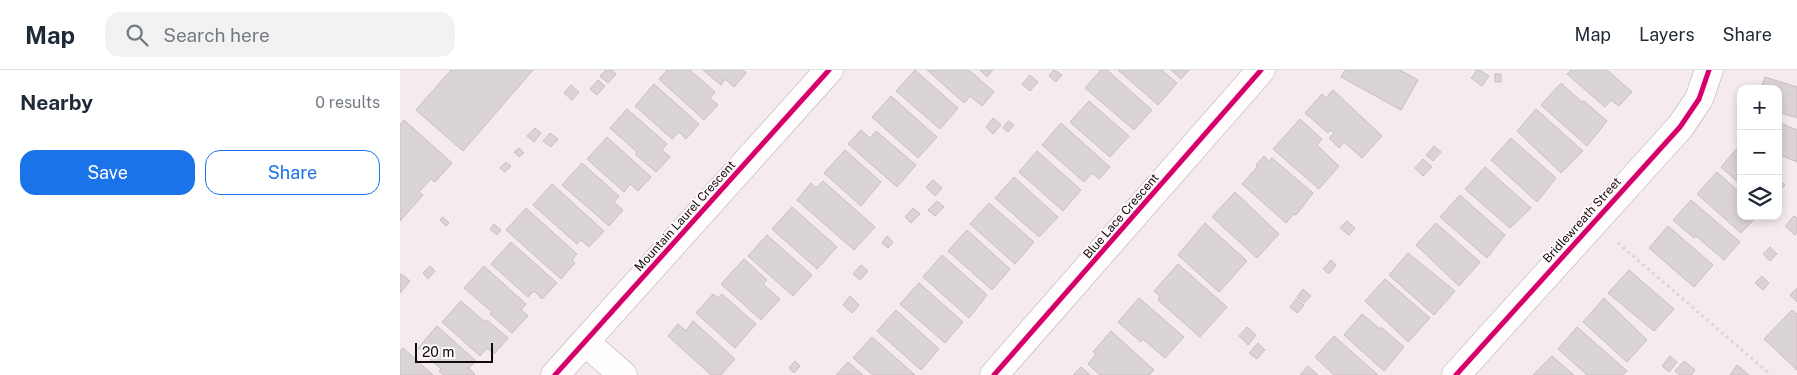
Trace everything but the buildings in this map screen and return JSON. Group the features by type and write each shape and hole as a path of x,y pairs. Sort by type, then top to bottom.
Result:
{"street":[{"name":"Mountain Laurel Crescent","path":"556,375 829,70"},
{"name":"Blue Lace Crescent","path":"994,375 1262,70"},
{"name":"Bridlewreath Street","path":"1456,375 1680,127 1699,99 1709,70"},
{"path":"586,342 623,375"}],"path":[{"path":"1618,243 1771,375"}],"cycle path":[{"path":"555,375 829,70"},
{"path":"994,375 1261,70"},
{"path":"1456,375 1680,127 1699,99 1709,70"}]}
